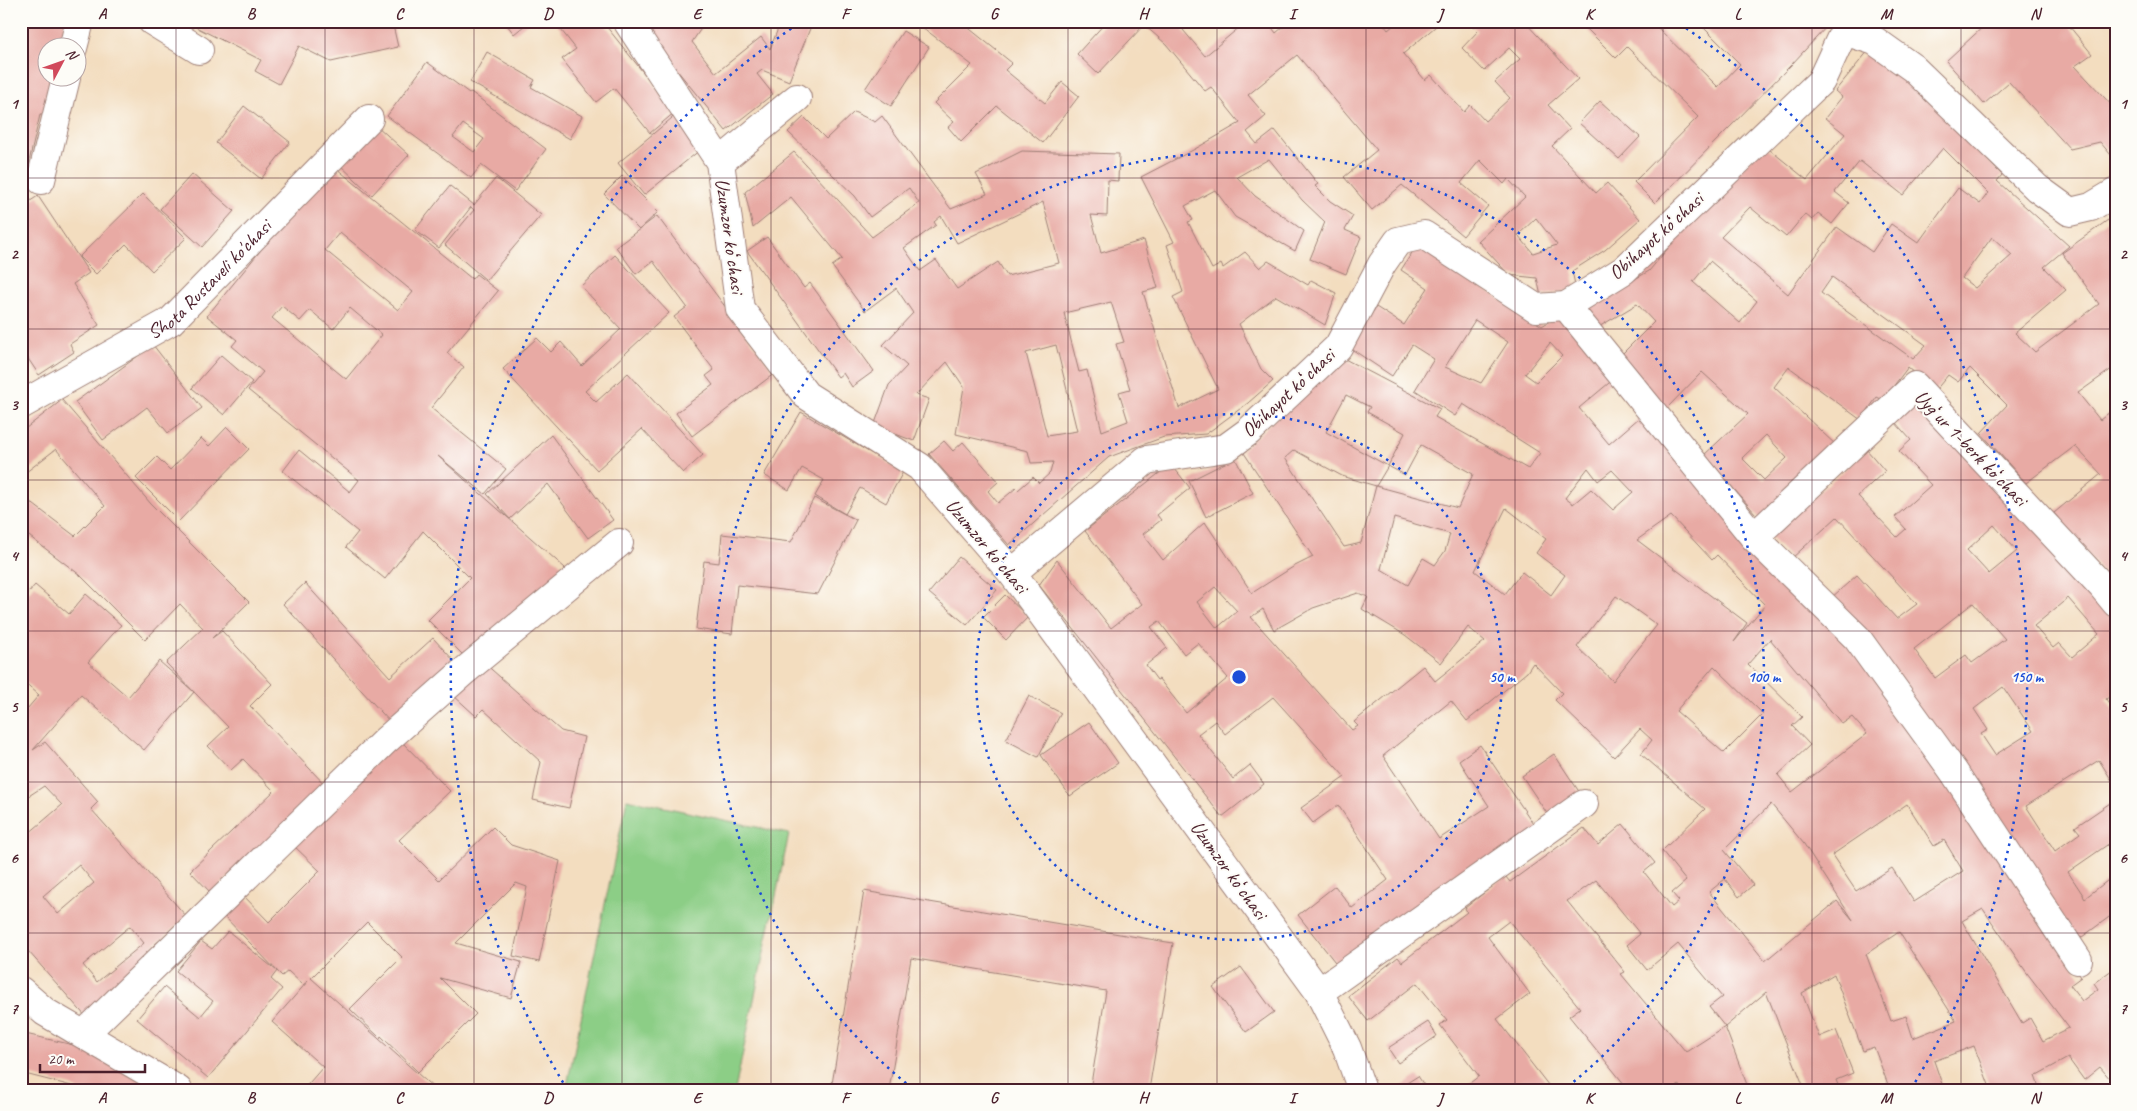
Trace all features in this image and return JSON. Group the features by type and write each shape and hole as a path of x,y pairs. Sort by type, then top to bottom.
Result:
{"street":[{"path":"76,38 80,21"},
{"path":"152,21 199,50"},
{"name":"Uzumzor koʻchasi","path":"627,21 720,162 740,308 806,395 920,467 1012,573 1319,992 1347,1048 1362,1090"},
{"name":"Obihayot koʻchasi","path":"1012,573 1146,460 1226,448 1248,432 1338,347 1382,264 1398,241 1424,234 1536,308 1566,306 1624,270 1821,81 1845,26 1875,42 1913,68 2037,188 2070,212 2092,207 2116,192"},
{"path":"41,180 64,88"},
{"path":"720,162 797,98"},
{"name":"Shota Rustaveli ko'chasi","path":"21,405 171,322 369,119"},
{"path":"1566,306 1754,537 1857,638 1954,772 2078,960"},
{"name":"Uygʻur 1-berk koʻchasi","path":"1754,537 1915,386 2102,586 2116,604"},
{"path":"84,1034 385,741 462,673 619,543"},
{"path":"1319,992 1584,804"},
{"path":"21,991 45,1012 178,1090"}],"green space":[{"path":"627,799 789,834 735,1090 566,1090"}],"building":[{"path":"21,21 66,21 62,38 38,38 38,88 50,88 43,115 40,115 26,174 21,172"},
{"path":"184,21 392,21 398,47 331,62 299,46 279,84 255,71 261,60"},
{"path":"504,21 530,21 514,34"},
{"path":"554,21 602,21 675,112 650,133 614,88 596,102 562,59 576,49"},
{"path":"647,21 706,21 692,42 716,73 761,37 770,49 781,21 813,21 789,81 762,70 757,74 773,94 726,131 643,28"},
{"path":"920,21 960,21 1012,63 1005,70 1045,103 1062,82 1079,96 1043,143 997,106 961,142 948,127 954,122 934,103 972,65 918,24"},
{"path":"1107,21 1193,21 1183,30 1205,56 1247,21 1267,21 1276,33 1290,21 1323,21 1328,27 1336,21 1381,21 1388,30 1399,21 1442,21 1403,54 1425,80 1431,75 1464,112 1470,105 1485,121 1510,98 1495,82 1520,59 1509,48 1484,71 1462,48 1478,31 1468,21 1524,21 1578,79 1548,105 1570,129 1552,146 1596,193 1607,183 1640,219 1605,250 1572,271 1576,289 1541,296 1537,278 1509,275 1478,241 1525,197 1508,179 1504,184 1480,160 1461,183 1488,206 1463,236 1402,185 1372,210 1344,177 1377,150 1297,55 1248,95 1266,116 1247,132 1257,144 1275,130 1318,184 1315,186 1330,201 1353,216 1345,230 1361,237 1346,274 1310,259 1325,222 1302,200 1269,159 1237,177 1255,196 1304,231 1295,251 1235,217 1215,190 1185,206 1193,220 1188,222 1212,269 1221,264 1223,268 1245,252 1260,268 1268,261 1308,285 1311,280 1336,293 1325,325 1276,296 1239,324 1261,369 1273,381 1248,403 1206,434 1164,437 1109,457 1009,545 929,454 944,441 953,451 963,442 998,482 988,491 998,503 1033,477 1039,483 1050,473 1053,462 1031,463 1028,451 956,434 964,387 947,362 916,395 929,399 914,441 874,426 889,385 907,366 883,345 913,313 896,288 865,311 832,266 842,259 791,197 753,228 745,192 794,152 872,237 919,203 909,188 870,217 855,196 788,132 804,117 826,139 854,112 875,122 882,116 951,209 987,194 976,174 1022,151 1119,154 1118,181 1108,180 1107,216 1091,215 1101,253 1144,240 1158,288 1143,292 1179,408 1218,389 1173,297 1183,292 1167,245 1174,242 1141,177 1240,123 1211,87 1205,91 1166,44 1144,25 1098,74 1077,54","holes":["1043,202 1059,263 1007,276 998,262 957,289 936,260 920,271 904,248 936,225 934,222 941,216 957,243","1536,218 1557,245 1533,253 1518,235","1111,302 1124,342 1116,344 1130,389 1119,392 1128,421 1102,431 1087,370 1079,372 1064,313","1056,345 1077,431 1047,436 1026,353"]},
{"path":"1579,21 1651,21 1718,87 1740,64 1697,21 1829,21 1828,25 1792,64 1655,203 1634,182 1698,117 1627,47 1616,58"},
{"path":"1897,21 1916,21 1910,30"},
{"path":"1985,21 2065,21 2092,54 2075,66 2116,110 2116,153 2111,155 2100,142 2070,149 2009,82 1984,104 1946,61 1986,24"},
{"path":"903,31 929,47 891,106 865,89"},
{"path":"1869,50 1906,76 2002,175 1997,181 2069,246 2044,267 2066,290 2015,333 2035,352 2099,304 2062,253 2108,220 2116,231 2116,366 2078,393 2100,420 2116,407 2116,588 2054,513 2101,474 2075,446 2026,483 1981,433 2007,405 1970,368 1958,382 1948,375 1935,391 1908,367 1883,400 1877,397 1861,420 1789,367 1774,387 1837,446 1763,522 1704,455 1748,414 1702,372 1666,409 1620,356 1654,322 1637,304 1597,328 1581,310 1649,271 1695,216 1764,145 1807,180 1845,134 1825,118 1842,97 1835,91","holes":["1943,148 1988,193 1980,204 1958,188 1918,243 1891,224 1872,252 1837,227 1788,294 1721,237 1750,207 1786,237 1805,214 1812,220 1818,213 1832,224 1849,203 1835,192 1860,161 1903,195","1992,237 2012,255 1975,288 1962,278","1710,261 1757,301 1740,323 1693,282","1832,277 1926,345 1913,359 1821,293","1766,435 1787,458 1764,480 1742,458"]},
{"path":"487,52 535,80 531,87 582,116 570,139 470,82"},
{"path":"427,62 469,93 471,92 546,149 515,191 481,165 471,178 387,116","holes":["463,124 484,139 474,152 453,137"]},
{"path":"1600,101 1640,137 1619,159 1579,123"},
{"path":"244,106 290,142 261,179 216,143"},
{"path":"678,113 705,146 644,195 618,163"},
{"path":"376,125 409,155 372,195 340,165"},
{"path":"331,164 472,279 476,274 498,291 447,353 464,367 431,408 506,469 485,494 438,456 565,568 470,662 428,620 470,578 423,531 385,579 346,547 358,532 283,471 299,450 350,492 359,480 248,390 263,372 232,346 237,340 207,316","holes":["340,232 413,292 398,310 325,250","282,306 300,321 310,310 333,329 350,308 382,335 346,379 272,318"]},
{"path":"192,174 234,211 202,247 160,209"},
{"path":"622,176 658,212 639,230 604,194"},
{"path":"496,178 541,215 486,280 445,245 474,210 471,207 439,248 415,230 450,186 474,205"},
{"path":"143,194 186,238 152,271 126,244 96,274 79,257"},
{"path":"38,196 89,273 73,284 99,325 70,344 74,352 39,375 21,348 21,207"},
{"path":"657,216 775,373 692,436 676,413 713,385 706,376 714,370 674,317 687,307 653,261 636,274 616,247"},
{"path":"767,237 804,288 810,283 874,371 852,387 843,373 838,377 747,251"},
{"path":"1417,245 1542,326 1564,312 1615,378 1579,408 1609,444 1640,417 1874,670 2081,977 2070,985 2082,1001 2098,989 2094,983 2116,967 2116,1004 2112,1006 2116,1011 2116,1086 2100,1067 2084,1080 2068,1058 2035,1076 2040,1090 1991,1090 1974,1046 1934,1061 1944,1090 1890,1090 1874,1047 1863,1051 1834,974 1802,993 1819,1037 1836,1030 1853,1073 1836,1080 1840,1090 1805,1090 1766,992 1725,1027 1749,1090 1681,1090 1679,1085 1672,1090 1629,1090 1569,1016 1580,1008 1509,921 1488,937 1530,994 1497,1019 1552,1090 1469,1090 1466,1086 1479,1076 1440,1025 1447,1020 1417,983 1368,1021 1348,996 1398,957 1402,962 1467,912 1465,908 1505,876 1510,882 1584,828 1598,845 1623,824 1655,863 1644,872 1672,907 1679,901 1672,893 1686,881 1662,851 1705,809 1641,754 1652,740 1640,729 1614,757 1555,700 1562,693 1533,663 1527,672 1467,721 1451,701 1383,756 1439,839 1489,806 1459,760 1480,745 1539,832 1342,971 1298,915 1335,886 1352,908 1388,880 1338,805 1313,823 1301,808 1345,777 1273,697 1225,734 1215,721 1198,734 1233,779 1250,765 1264,784 1222,817 1039,585 1057,560 1111,628 1142,604 1085,531 1171,464 1190,488 1157,515 1161,520 1143,534 1163,560 1205,522 1252,593 1293,567 1313,557 1242,450 1341,357 1440,409 1435,417 1528,469 1540,453 1463,404 1455,416 1415,390 1434,359 1412,345 1392,376 1350,348 1376,307 1404,325 1428,288 1401,270","holes":["1475,320 1508,342 1481,383 1445,367","1550,343 1562,356 1536,382 1525,374","1346,395 1370,407 1367,412 1405,433 1388,466 1326,432","1421,445 1473,474 1458,508 1376,486 1388,466 1405,475","1294,450 1342,476 1376,486 1361,543 1344,547 1285,458","1588,468 1598,481 1612,470 1633,492 1613,510 1591,489 1573,504 1565,498","1506,508 1546,539 1536,553 1565,575 1551,595 1522,572 1505,594 1475,571","1671,516 1712,560 1717,555 1765,605 1734,642 1747,623 1637,540","1394,518 1450,534 1445,551 1435,565 1423,558 1408,585 1381,569","1215,587 1237,611 1217,628 1197,602","1358,593 1368,597 1362,609 1405,635 1441,663 1468,627 1485,641 1435,681 1423,666 1354,722 1358,726 1352,730 1251,617 1263,609 1274,630 1313,608","1616,596 1657,625 1613,681 1577,647","1159,621 1184,654 1198,643 1228,678 1186,713 1159,679 1157,680 1146,665 1167,648 1151,627","1770,639 1842,724 1852,717 1867,734 1792,792 1778,775 1810,745 1792,726 1802,717 1748,664","1714,666 1763,714 1724,753 1676,711","1771,804 1804,844 1853,920 1837,901 1765,961 1709,892 1725,879 1739,897 1753,885 1724,850","1907,804 1934,846 1944,840 1963,871 1914,902 1892,868 1856,891 1832,855","1596,880 1640,934 1627,945 1647,970 1678,944 1722,997 1709,1007 1725,1027 1686,1052 1621,974 1625,972 1567,901","1983,909 2027,973 2069,1028 2043,1041 2030,1018 2022,1023 1962,921","1899,932 1956,1021 1913,1038 1906,1016 1891,1021 1866,954"]},
{"path":"615,255 669,313 585,391 596,402 628,373 703,455 683,473 642,429 597,470 503,369 537,338 551,352 561,342 582,366 621,329 581,286"},
{"path":"153,345 202,408 168,433 147,407 103,440 75,402"},
{"path":"221,355 252,382 224,415 192,388"},
{"path":"1919,398 2116,618 2116,693 2106,699 2116,714 2116,787 2099,760 2026,806 2055,851 2080,833 2075,827 2116,799 2116,850 2110,843 2068,872 2085,898 2116,874 2116,912 2078,940 1831,598 1857,575 1897,619 1917,604 1837,517 1791,559 1769,536 1867,450 1885,471 1858,496 1897,537 1906,529 1895,517 1931,485 1899,451 1911,440 1894,421","holes":["1994,525 2017,551 1989,574 1967,550","2068,598 2099,634 2072,657 2059,643 2053,648 2034,626","1973,603 2005,639 1972,663 1966,655 1935,678 1914,649","2003,687 2033,731 1995,755 1981,734 1988,730 1974,709"]},
{"path":"62,400 151,504 249,602 212,638 222,631 272,684 250,706 329,789 211,893 190,871 274,791 243,759 231,770 208,746 228,727 166,663 203,628 180,604 145,640 80,575 21,530 21,495 75,536 105,506 56,449 21,476 21,432"},
{"path":"801,412 903,472 886,503 860,488 845,514 815,496 824,480 802,468 789,490 764,475"},
{"path":"227,427 249,449 179,521 136,478 157,457 170,470 201,438 209,446"},
{"path":"551,435 613,520 588,538 548,484 510,519 487,494"},
{"path":"1235,458 1253,493 1206,517 1189,481"},
{"path":"814,498 856,520 818,594 737,585 732,634 696,629 704,561 719,563 722,534 791,542"},
{"path":"959,557 997,590 967,625 929,593"},
{"path":"305,583 390,677 433,638 456,663 391,723 283,604"},
{"path":"35,585 69,614 86,594 121,625 88,662 128,697 159,661 194,692 144,750 81,695 33,750 45,742 98,802 91,809 187,917 153,946 159,954 87,1018 21,943 21,871 27,865 21,870 21,840 62,805 44,786 21,801 21,716 39,695 21,679 21,601","holes":["79,865 94,883 58,914 43,896","130,926 144,943 97,982 83,965"]},
{"path":"1005,595 1028,617 1006,640 983,617"},
{"path":"483,662 561,731 584,737 569,808 533,800 541,762 483,709 476,716 453,695"},
{"path":"1029,696 1061,713 1038,757 1006,740"},
{"path":"1089,722 1118,763 1070,796 1041,755"},
{"path":"399,739 450,791 399,840 439,880 493,827 511,845 560,861 539,962 513,956 527,887 516,883 456,943 521,962 511,998 440,978 476,1014 418,1072 350,1009 402,957 367,922 311,978 436,1090 303,1090 323,1067 272,1022 308,981 303,985 288,971 282,976 221,913 241,893 269,922 320,871 292,844"},
{"path":"1554,754 1582,796 1550,818 1522,776"},
{"path":"864,891 1173,943 1149,1090 1090,1090 1106,991 911,958 889,1090 831,1090"},
{"path":"228,931 277,971 271,979 282,989 208,1078 137,1019 164,987 200,1017 213,1001 176,971 201,941 212,949"},
{"path":"1241,967 1274,1012 1246,1032 1213,987"},
{"path":"1428,1022 1437,1036 1398,1063 1388,1048"},
{"path":"21,1033 91,1049 155,1090 78,1090 72,1086 21,1073"},
{"path":"1418,1076 1427,1090 1396,1090"}]}
